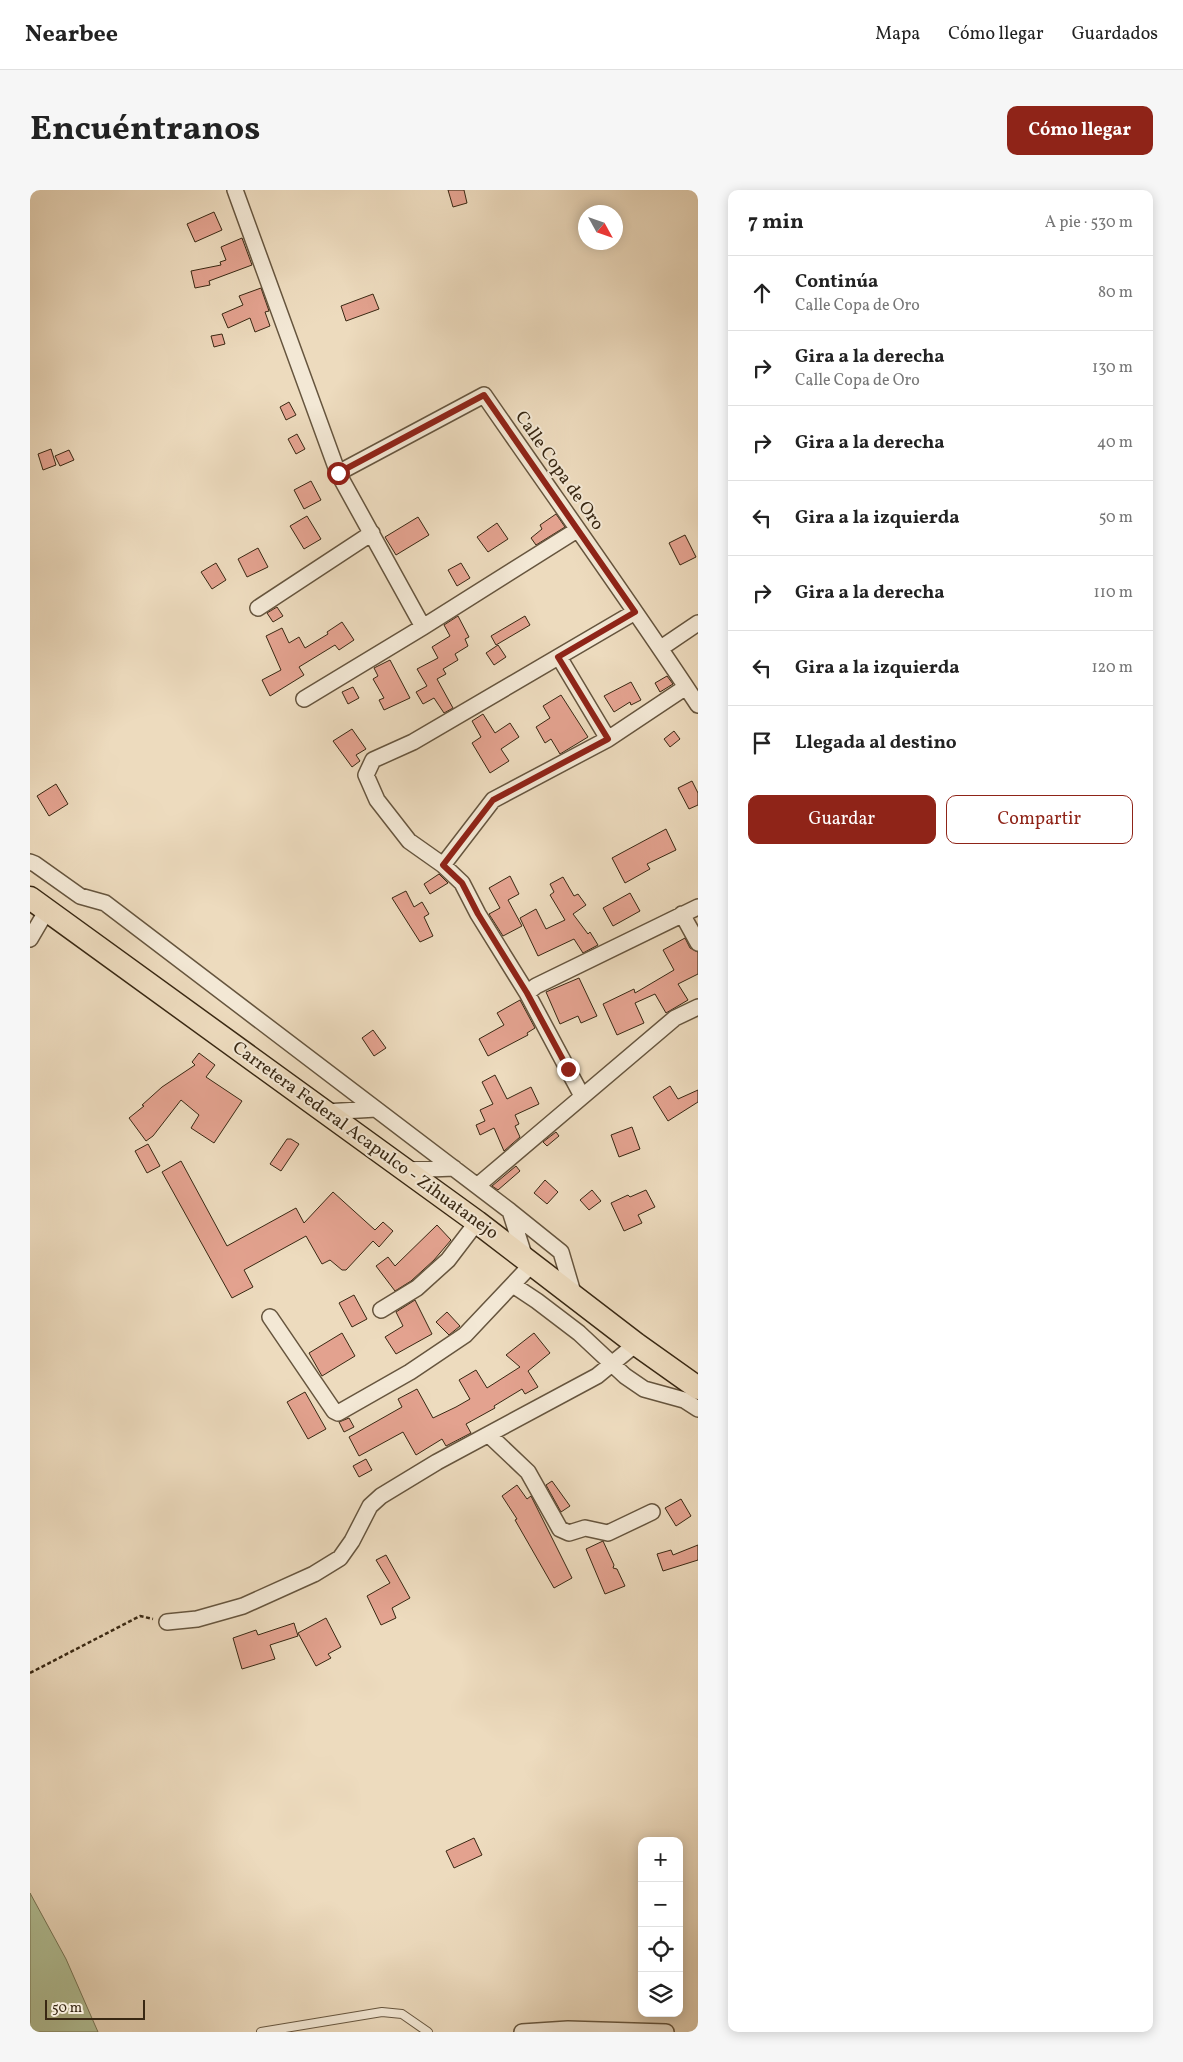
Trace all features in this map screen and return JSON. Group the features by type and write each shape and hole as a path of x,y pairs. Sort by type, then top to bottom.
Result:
{"main road":[{"name":"Carretera Federal Acapulco - Zihuatanejo","path":"38,904 477,1222 636,1344 698,1388"}],"street":[{"path":"235,190 338,473 423,627"},
{"name":"Calle Copa de Oro","path":"338,473 484,395 661,648 698,705"},
{"path":"304,699 577,530"},
{"path":"258,608 372,533"},
{"path":"582,1096 527,993 478,914 462,883 443,865 409,840 377,800 366,775 373,760 414,742 635,612"},
{"path":"661,648 698,623"},
{"path":"558,657 608,739"},
{"path":"443,865 493,800 608,739 686,687"},
{"path":"30,862 80,896 105,903 510,1211 561,1252 575,1298"},
{"path":"30,939 38,904"},
{"path":"527,993 536,986 698,907"},
{"path":"682,914 698,943"},
{"path":"477,1186 675,1018 698,1007"},
{"path":"325,1112 376,1109"},
{"path":"405,1170 454,1168"},
{"path":"270,1317 334,1410 338,1413 410,1372 465,1335 512,1285 528,1261 510,1211"},
{"path":"381,1310 417,1288 448,1260 477,1222"},
{"path":"512,1285 538,1301 579,1333 644,1390 684,1400 698,1409"},
{"path":"167,1622 197,1619 244,1606 314,1574 340,1558 352,1541 370,1506 380,1496 438,1462 597,1376 636,1344"},
{"path":"489,1436 528,1472 560,1529 569,1533 585,1528 608,1533 652,1512"},
{"path":"522,2032 568,2029 666,2032"}],"lane":[{"path":"261,2032 382,2012 402,2014 428,2032"}],"path":[{"path":"30,1673 140,1616 167,1622"}],"green space":[{"path":"30,1893 66,1959 98,2032 30,2032"}],"building":[{"path":"448,190 464,190 467,203 453,207"},
{"path":"214,212 222,230 195,242 187,224"},
{"path":"242,238 252,265 209,281 210,285 195,288 191,271 221,265 220,262 226,260 221,247"},
{"path":"261,288 269,311 265,312 270,326 255,332 250,318 228,328 222,314 243,305 239,296"},
{"path":"373,294 379,309 346,321 341,306"},
{"path":"222,334 225,344 214,347 211,336"},
{"path":"289,402 296,415 286,420 280,407"},
{"path":"297,434 305,449 296,454 288,439"},
{"path":"51,449 56,465 43,470 38,454"},
{"path":"69,450 74,460 60,466 55,456"},
{"path":"311,481 321,500 304,509 294,490"},
{"path":"556,514 565,527 536,545 531,538 542,529 540,525"},
{"path":"307,516 321,539 304,549 290,526"},
{"path":"418,517 429,535 396,555 385,537"},
{"path":"497,523 508,539 488,552 477,537"},
{"path":"685,535 696,557 680,565 669,543"},
{"path":"258,548 268,567 247,577 238,559"},
{"path":"216,563 226,580 212,589 201,572"},
{"path":"461,563 470,578 457,586 448,570"},
{"path":"277,607 283,616 273,622 267,613"},
{"path":"458,616 469,637 465,639 468,646 455,654 458,660 443,669 446,674 437,679 453,708 444,713 434,698 423,704 416,692 427,686 417,669 438,658 432,647 450,636 444,625"},
{"path":"525,616 530,625 496,645 491,636"},
{"path":"342,622 354,640 339,650 335,645 299,667 304,675 270,696 262,680 281,670 266,636 282,628 289,643 299,637 305,648 328,634 327,632"},
{"path":"498,645 506,657 494,665 486,653"},
{"path":"390,660 410,698 384,710 379,700 384,698 373,679 378,676 374,668"},
{"path":"667,676 673,684 660,692 655,683"},
{"path":"631,682 641,700 631,705 630,702 614,712 604,696"},
{"path":"353,687 359,698 348,704 342,692"},
{"path":"561,695 588,737 560,754 551,739 545,743 536,727 550,718 543,706"},
{"path":"483,714 495,733 510,723 519,737 501,749 509,761 490,773 472,743 481,737 472,721"},
{"path":"352,729 366,749 356,755 360,761 352,767 333,741"},
{"path":"674,731 680,739 670,747 664,739"},
{"path":"692,781 698,793 698,805 689,809 678,788"},
{"path":"56,784 68,804 49,816 37,796"},
{"path":"666,829 676,850 647,864 650,869 625,883 612,858"},
{"path":"439,874 448,883 430,894 424,884"},
{"path":"510,876 519,894 508,900 522,926 503,936 489,914 500,908 489,888"},
{"path":"563,877 574,896 578,894 586,905 573,914 588,934 590,932 598,945 583,953 574,939 538,956 520,918 536,909 546,929 565,920 550,895 554,892 550,884"},
{"path":"406,891 414,907 422,902 429,914 424,917 433,936 420,942 392,898"},
{"path":"630,893 640,911 613,926 603,908"},
{"path":"685,938 690,948 698,952 698,974 678,984 688,1000 666,1013 655,994 635,1003 644,1023 617,1035 603,1004 634,989 635,993 674,970 663,950"},
{"path":"579,978 597,1016 581,1023 578,1016 560,1024 546,992"},
{"path":"520,1000 535,1028 527,1033 528,1035 488,1056 479,1039 504,1025 497,1013"},
{"path":"373,1030 386,1048 374,1056 362,1038"},
{"path":"199,1053 215,1065 206,1077 242,1101 214,1143 191,1128 199,1115 181,1100 153,1136 146,1141 129,1118 144,1106 142,1105 162,1087 195,1065 192,1062"},
{"path":"495,1075 507,1099 531,1087 539,1104 515,1115 519,1124 515,1126 520,1137 504,1151 494,1128 480,1135 476,1125 485,1121 480,1110 493,1104 482,1082"},
{"path":"670,1086 678,1099 698,1090 698,1102 668,1121 653,1097"},
{"path":"632,1127 640,1149 619,1157 611,1135"},
{"path":"556,1132 559,1136 547,1146 543,1142"},
{"path":"287,1139 291,1139 299,1144 281,1171 270,1164"},
{"path":"148,1144 160,1166 147,1173 135,1151"},
{"path":"181,1161 227,1246 296,1208 304,1223 333,1192 375,1230 383,1222 393,1231 379,1247 373,1241 346,1270 342,1270 330,1260 322,1264 306,1236 244,1270 253,1287 232,1298 162,1172"},
{"path":"516,1166 520,1171 498,1190 492,1186"},
{"path":"545,1180 558,1192 547,1204 534,1193"},
{"path":"592,1190 601,1201 589,1210 580,1200"},
{"path":"646,1190 655,1207 638,1215 642,1223 624,1231 611,1203 628,1195 630,1197"},
{"path":"437,1225 451,1240 434,1260 411,1281 395,1291 376,1266 388,1257 395,1266"},
{"path":"354,1295 367,1319 352,1327 339,1303"},
{"path":"415,1300 432,1334 396,1354 385,1337 403,1326 396,1312"},
{"path":"447,1312 460,1326 449,1335 436,1322"},
{"path":"342,1333 355,1356 322,1376 309,1353"},
{"path":"534,1333 550,1353 528,1371 538,1387 525,1394 522,1389 494,1406 495,1408 466,1424 471,1433 446,1446 442,1439 416,1455 403,1432 359,1456 349,1437 402,1407 398,1399 417,1389 433,1418 456,1407 470,1399 459,1380 476,1370 487,1388 520,1367 506,1355"},
{"path":"305,1392 326,1429 308,1439 287,1402"},
{"path":"349,1418 354,1427 344,1432 339,1422"},
{"path":"366,1459 372,1470 359,1477 353,1466"},
{"path":"552,1481 570,1506 561,1512 546,1485"},
{"path":"517,1485 527,1499 531,1496 572,1578 554,1588 515,1520 517,1519 502,1496"},
{"path":"681,1499 691,1516 676,1526 665,1508"},
{"path":"603,1541 614,1565 613,1568 617,1569 625,1586 605,1594 586,1549"},
{"path":"698,1545 698,1560 663,1571 657,1554 671,1550 673,1555"},
{"path":"386,1555 410,1598 392,1608 396,1618 381,1625 367,1596 390,1583 376,1560"},
{"path":"326,1618 341,1647 328,1654 331,1658 316,1666 298,1633"},
{"path":"294,1623 298,1636 270,1645 275,1659 242,1669 233,1638 256,1630 258,1635"},
{"path":"474,1838 482,1855 454,1868 446,1851"}],"route":[{"path":"338,473 484,395 635,612 558,657 608,739 493,800 443,865 462,883 478,914 527,993 568,1069"}]}
